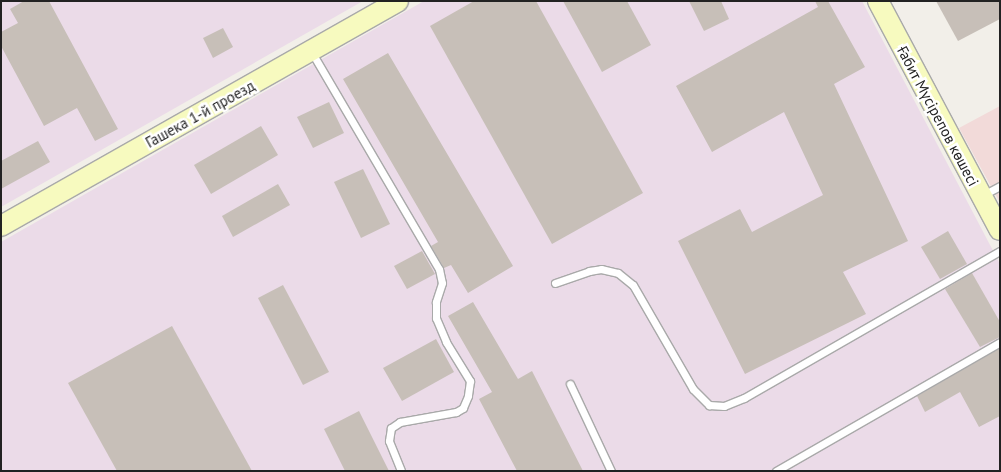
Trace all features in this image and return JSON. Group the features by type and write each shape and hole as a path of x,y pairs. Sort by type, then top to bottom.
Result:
{"main road":[{"name":"Гашека 1-й проезд","path":"1,226 398,1"},
{"name":"Ғабит Мүсірепов көшесі","path":"878,1 1000,230"}],"lane":[{"path":"310,51 439,268 442,283 436,302 436,318 446,342 470,382 468,396 463,408 456,412 400,422 391,428 389,441 401,471"},
{"path":"981,196 1000,186"},
{"path":"555,283 589,271 601,269 618,273 633,285 693,389 709,406 724,406 744,398 1000,251"},
{"path":"776,471 1000,342"},
{"path":"570,384 611,471"}],"shaded area":[{"path":"1,1 363,1 1,207"},
{"path":"424,1 862,1 1000,264 1000,471 1,471 1,242"},
{"path":"1000,106 1000,203 959,128"}],"building":[{"path":"24,1 49,1 118,129 95,141 77,108 44,126 1,46 1,32 18,23 10,9"},
{"path":"474,1 536,1 643,193 552,244 430,26"},
{"path":"563,1 627,1 651,45 602,72"},
{"path":"689,1 721,1 729,19 704,31"},
{"path":"815,1 828,1 865,67 834,84 908,241 843,272 866,314 745,374 678,241 740,209 752,232 823,195 784,112 712,152 676,86 818,7"},
{"path":"936,1 1000,1 1000,19 958,41"},
{"path":"223,28 233,47 213,58 203,38"},
{"path":"388,53 513,266 468,293 451,265 444,268 431,246 438,242 343,79"},
{"path":"329,102 344,133 313,148 297,117"},
{"path":"261,126 278,155 211,194 194,165"},
{"path":"38,141 50,162 1,189 1,161"},
{"path":"363,169 390,224 361,238 334,182"},
{"path":"278,184 290,205 233,237 222,216"},
{"path":"948,231 967,264 940,279 921,247"},
{"path":"422,251 435,274 407,289 394,266"},
{"path":"972,273 1000,322 1000,337 980,347 945,289"},
{"path":"283,285 329,372 303,385 258,298"},
{"path":"473,302 518,379 532,371 583,471 517,471 479,399 492,392 448,316"},
{"path":"172,326 252,471 117,471 68,383"},
{"path":"436,339 454,372 402,401 383,368"},
{"path":"1000,348 1000,416 979,427 960,392 925,412 917,396"},
{"path":"359,411 389,471 345,471 324,429"}]}
